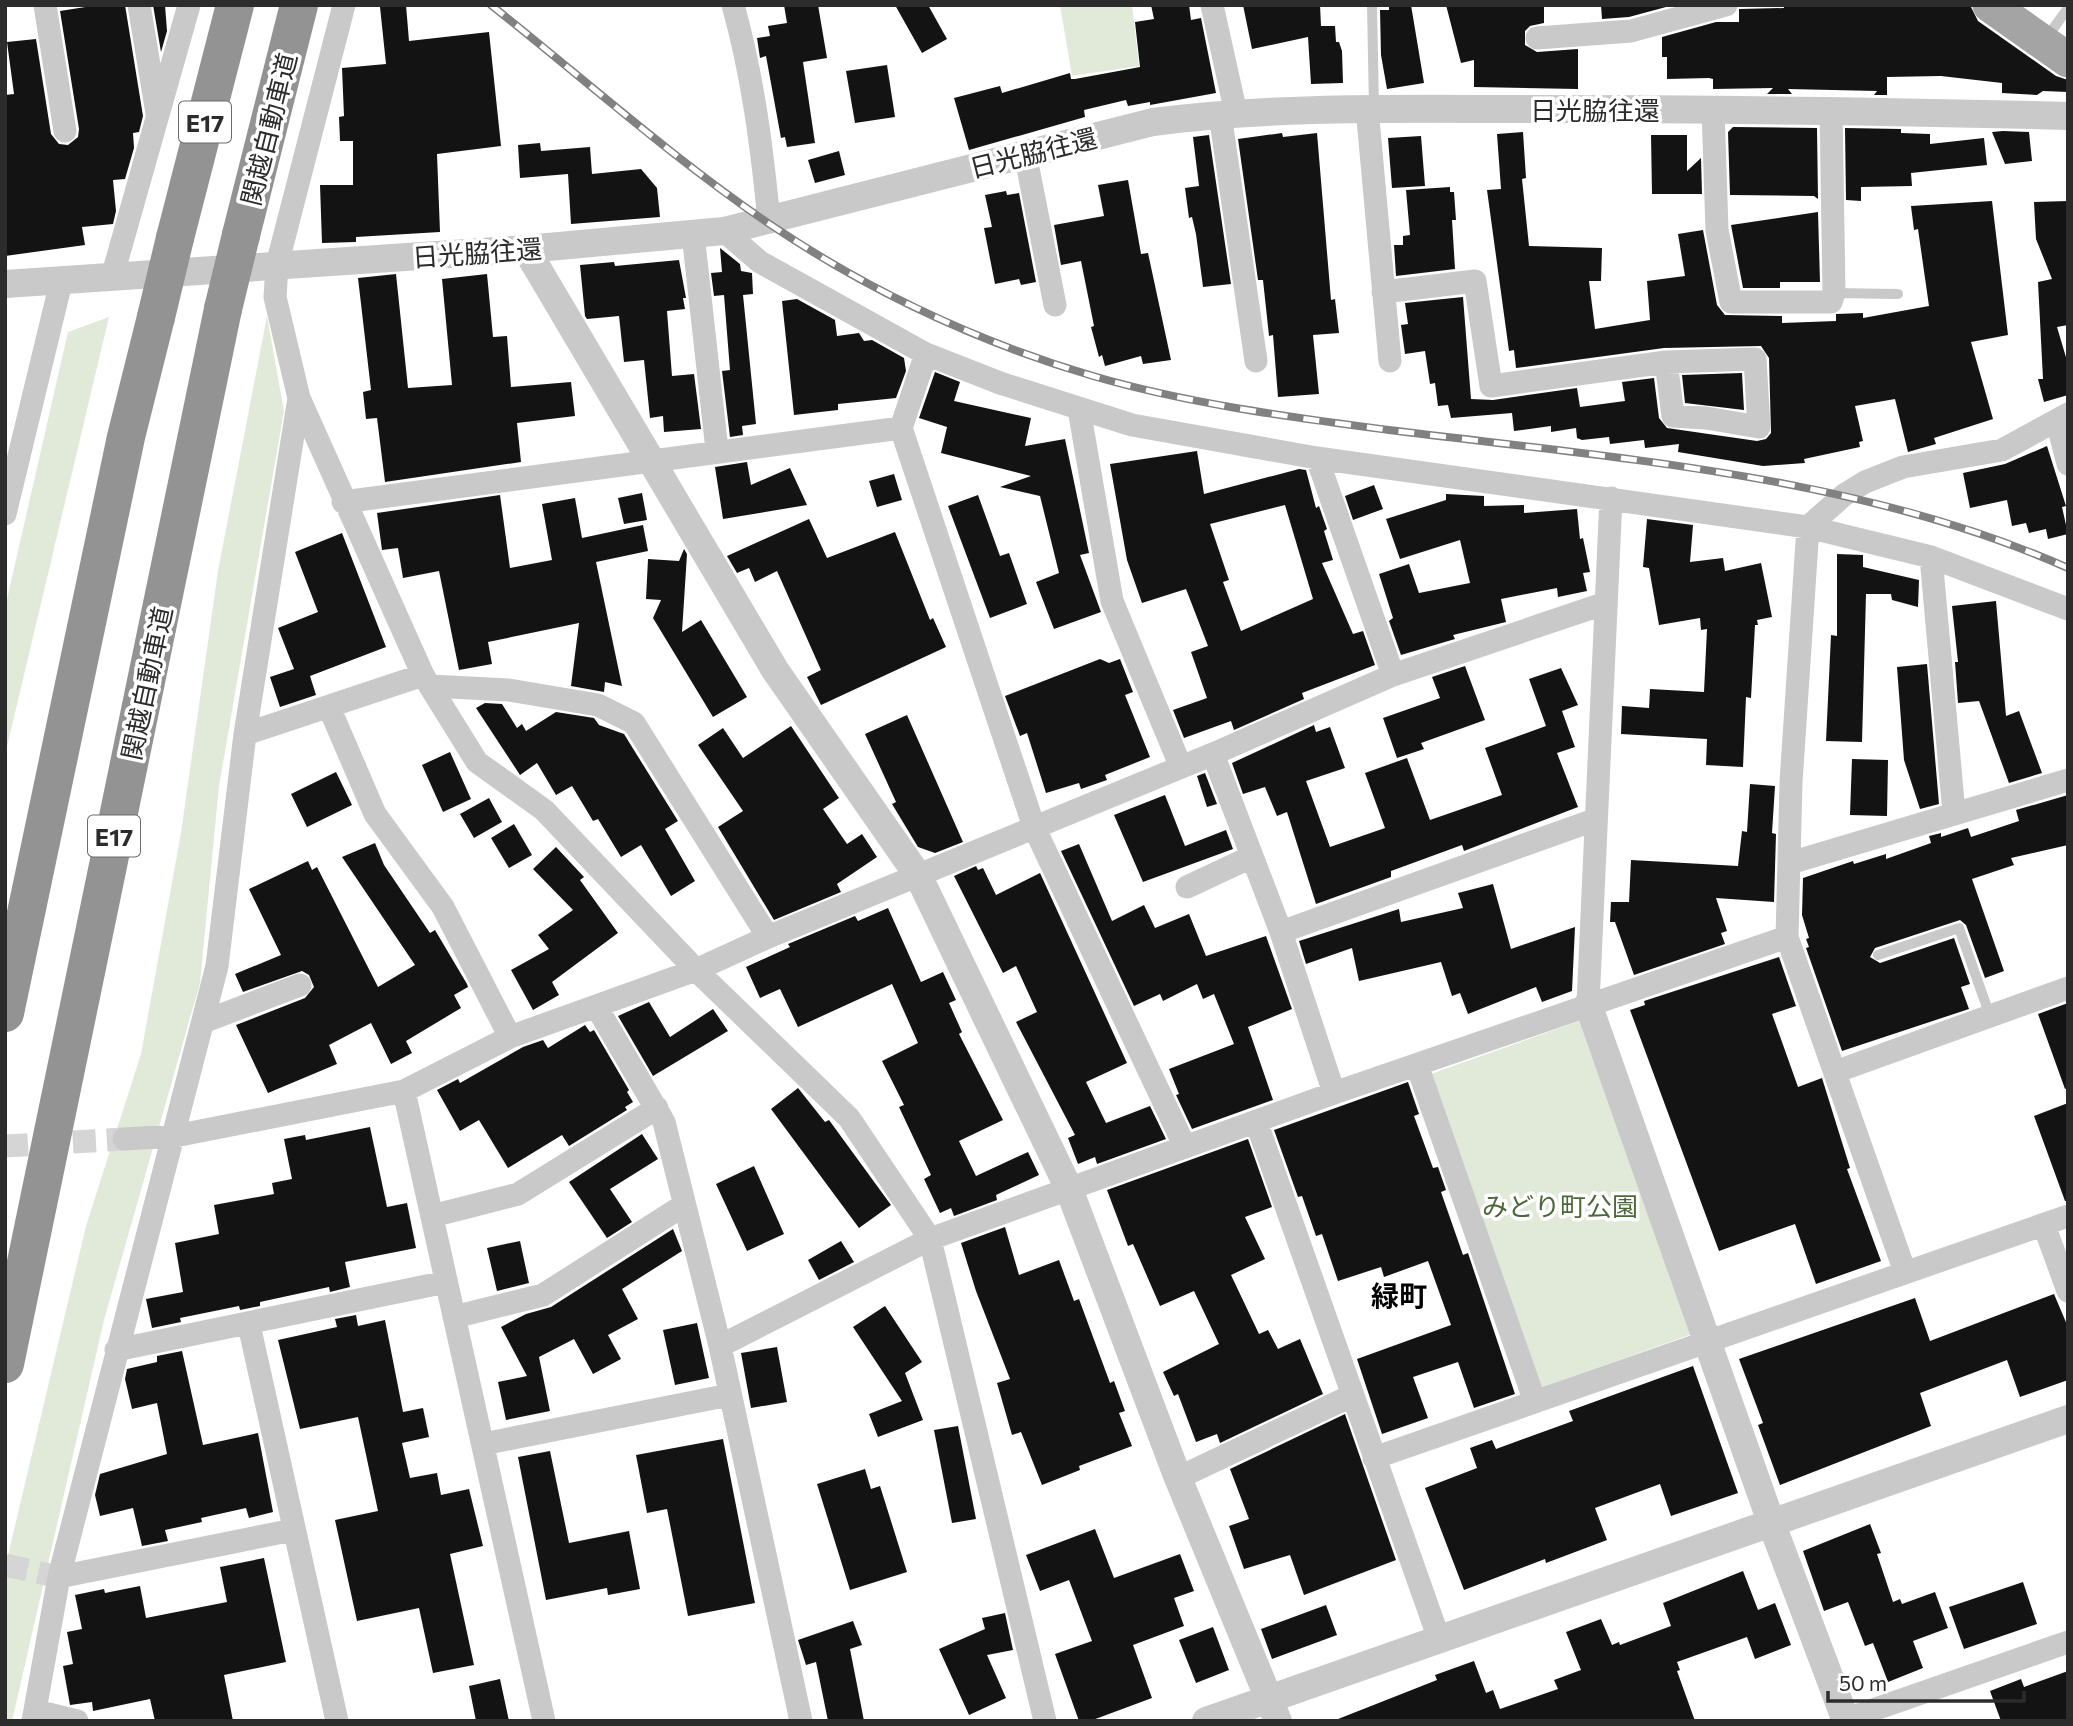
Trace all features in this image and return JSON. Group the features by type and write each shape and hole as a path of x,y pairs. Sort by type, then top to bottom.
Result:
{"highway":[{"name":"E17","path":"5,1013 126,437 234,5"},
{"name":"関越自動車道","path":"5,1364 223,309 299,5"}],"main road":[{"path":"1990,5 2056,52"}],"street":[{"path":"46,5 65,131"},
{"path":"139,5 158,120"},
{"path":"113,274 189,5"},
{"path":"344,5 277,265 275,297 299,398 343,502 427,681 477,762 544,810 696,970 849,1118 930,1239 1045,1721"},
{"path":"733,5 746,51 760,125 769,221"},
{"path":"1212,5 1228,113 1256,361"},
{"path":"1537,38 1631,30 1726,5"},
{"path":"1371,108 1390,361"},
{"name":"日光脇往還","path":"5,284 113,274 526,249 724,231 1153,122 1228,113 1371,108 1831,109 2068,116"},
{"path":"1713,109 1717,230 1731,302 1831,302 1834,293 1831,109"},
{"path":"1025,153 1055,305"},
{"path":"724,231 760,262 926,354 1079,409 1170,432 1317,458 1808,527 1931,557 2068,609"},
{"path":"693,234 717,450"},
{"path":"526,249 775,670 919,877 1069,1189 1178,1478 1273,1710"},
{"path":"5,514 62,278"},
{"path":"1383,292 1475,281 1491,386 1666,362 1755,359 1759,428 1706,418 1673,416 1666,362"},
{"path":"926,354 901,428 1034,827 1185,1147"},
{"path":"77,1721 35,1716 59,1577 217,966 245,734 299,398"},
{"path":"1079,409 1112,601 1180,765"},
{"path":"1905,1272 1787,937 1791,782 1808,527 1844,495 1865,482 1903,467 2002,450 2062,418 2068,464"},
{"path":"343,502 717,450 901,428"},
{"path":"1317,458 1393,675"},
{"path":"1611,498 1594,820 1588,1004 1706,1342 1844,1720 2068,1642"},
{"path":"1931,557 1954,813"},
{"path":"124,1139 175,1136 404,1091 510,1037 696,970 768,937 919,877 1180,765 1213,754 1393,675 1606,603"},
{"path":"245,734 329,707 427,681 509,690 598,705 634,723 768,937"},
{"path":"329,707 375,814 443,907 510,1037"},
{"path":"1213,754 1281,932 1334,1093"},
{"path":"1790,863 2068,780"},
{"path":"1281,932 1594,820"},
{"path":"1187,887 1251,856"},
{"path":"720,1346 930,1239 1334,1093 1787,937"},
{"path":"203,1022 300,985"},
{"path":"1835,1072 2068,988"},
{"path":"596,1006 664,1122 720,1346 801,1721"},
{"path":"1417,1065 1535,1402"},
{"path":"404,1091 544,1721"},
{"path":"432,1216 518,1195 657,1108"},
{"path":"1256,1121 1439,1639"},
{"path":"454,1317 543,1295 684,1205"},
{"path":"1374,1458 2068,1216"},
{"path":"2044,1225 2068,1291"},
{"path":"116,1350 249,1325 446,1282"},
{"path":"249,1325 337,1721"},
{"path":"483,1444 729,1395"},
{"path":"1178,1478 1351,1396"},
{"path":"1206,1721 1273,1710 1439,1639 2068,1419"},
{"path":"59,1577 293,1530"}],"lane":[{"path":"1371,5 1371,108"},
{"path":"2056,52 2068,8"},
{"path":"1834,293 1898,294"},
{"path":"1878,955 1959,928 1990,1016"}],"green space":[{"path":"1060,5 1132,5 1139,66 1072,76"},
{"path":"267,316 284,411 219,786 200,983 104,1320 12,1721 5,1721 5,1568 86,1226 141,1054 181,833 218,571"},
{"path":"109,317 5,755 5,608 68,332"},
{"name":"みどり町公園","path":"1579,1021 1692,1334 1541,1388 1428,1075"}],"building":[{"path":"98,5 125,5 143,116 139,132 133,133 134,148 125,179 113,180 116,211 113,224 82,227 85,245 5,256 5,95 14,94 7,42 36,39 51,134 59,144 68,145 78,137 79,129 60,11"},
{"path":"153,5 165,5 167,31 161,52"},
{"path":"406,5 409,41 489,32 501,146 437,154 440,232 356,237 356,242 322,243 320,185 353,185 353,141 340,141 339,117 344,116 342,68 386,64 380,7"},
{"path":"784,5 818,5 827,58 803,62 815,143 787,147 785,137 781,138 766,56 760,58 757,38 770,36 768,26 787,23"},
{"path":"895,5 928,5 947,39 922,53"},
{"path":"1151,5 1189,5 1191,20 1201,18 1216,93 1150,105 1150,102 1128,106 1126,100 1084,110 1085,117 969,150 954,98 1000,86 1002,93 1070,73 1071,79 1075,79 1140,67 1135,22 1154,19"},
{"path":"1243,5 1320,5 1321,26 1335,26 1336,42 1339,42 1342,51 1343,83 1311,84 1308,37 1252,49"},
{"path":"1389,5 1411,5 1424,83 1387,89 1381,55 1380,10 1389,10"},
{"path":"1446,5 1544,5 1544,23 1530,26 1525,31 1525,45 1537,52 1578,49 1578,89 1474,87 1474,60 1461,63"},
{"path":"1601,5 1666,7 1629,17 1602,19"},
{"path":"1784,5 1970,5 1978,21 2056,76 2068,80 2068,92 2043,91 2037,95 2002,93 2002,83 1941,76 1887,77 1887,95 1874,95 1877,91 1788,89 1792,94 1767,94 1773,88 1713,89 1713,79 1709,78 1667,79 1667,57 1662,57 1662,37 1716,22 1739,22 1739,9 1784,8"},
{"path":"887,65 895,117 855,123 846,71"},
{"path":"1733,127 1817,128 1818,199 1814,196 1730,195 1728,132"},
{"path":"1845,128 1901,129 1901,133 1930,134 1930,144 1984,138 1987,165 1911,173 1912,186 1861,187 1861,201 1846,200"},
{"path":"1523,132 1526,178 1522,179 1529,246 1602,248 1601,281 1589,281 1595,329 1650,320 1647,281 1685,276 1678,234 1703,230 1717,305 1725,315 1782,316 1782,323 1836,321 1836,314 1863,313 1863,318 1929,306 1918,229 1914,230 1911,206 1992,201 2008,335 1971,342 1993,419 1934,438 1936,444 1908,452 1895,399 1855,406 1863,441 1859,442 1860,447 1804,459 1805,463 1763,466 1678,452 1679,444 1645,448 1644,440 1610,444 1609,437 1582,440 1577,438 1576,428 1551,432 1551,426 1514,431 1512,413 1451,418 1448,405 1438,406 1435,383 1430,384 1425,351 1405,354 1401,325 1408,324 1405,303 1463,297 1471,399 1493,400 1577,388 1580,407 1625,401 1622,382 1654,378 1659,418 1667,428 1757,441 1766,439 1771,433 1769,358 1761,346 1664,348 1516,368 1514,350 1509,351 1487,190 1501,189 1497,134"},
{"path":"1992,132 2029,132 2032,161 2005,164"},
{"path":"1282,133 1283,137 1317,133 1331,300 1335,299 1339,333 1313,335 1319,394 1278,397 1273,335 1269,336 1263,280 1258,280 1238,139"},
{"path":"1209,135 1231,284 1203,287 1196,234 1192,217 1189,218 1185,188 1199,186 1193,137"},
{"path":"1651,135 1687,135 1687,171 1701,158 1702,194 1652,194"},
{"path":"1421,136 1425,186 1392,188 1388,138"},
{"path":"540,143 541,151 590,147 592,174 641,169 657,188 660,217 571,224 568,174 520,178 518,145"},
{"path":"839,151 845,175 815,183 808,160"},
{"path":"1128,180 1141,254 1148,253 1171,360 1143,364 1141,356 1105,366 1102,355 1099,357 1091,327 1094,326 1081,261 1061,265 1054,225 1104,216 1098,185"},
{"path":"1450,187 1450,192 1454,192 1456,220 1452,220 1455,269 1396,276 1394,245 1403,245 1403,236 1410,235 1406,190"},
{"path":"1006,191 1007,195 1019,193 1036,282 1021,285 1019,279 995,284 984,228 992,227 985,195"},
{"path":"2068,201 2068,325 2057,327 2068,364 2068,395 2044,402 2038,379 2043,379 2038,282 2052,279 2036,239 2034,202"},
{"path":"1818,212 1820,282 1780,282 1780,288 1743,288 1731,225"},
{"path":"720,248 740,264 741,271 752,273 753,294 743,295 756,424 742,426 743,435 730,437 722,371 730,370 724,295 714,296 711,273 722,272"},
{"path":"679,260 686,298 683,298 685,309 667,311 672,376 694,374 701,429 664,432 663,416 650,418 644,360 624,362 619,316 587,319 585,316 580,265 614,262 615,266"},
{"path":"396,274 408,388 452,385 442,279 487,274 493,337 507,336 511,387 571,382 575,416 517,423 521,462 385,482 377,418 366,419 363,392 371,390 358,278"},
{"path":"797,299 835,320 837,336 859,333 864,341 872,340 904,358 906,371 896,398 838,404 838,410 794,415 782,301"},
{"path":"935,372 960,382 954,401 1031,418 1025,446 1065,439 1089,553 1080,555 1101,612 1054,629 1036,582 1059,573 1040,496 1000,487 1031,476 941,453 947,427 919,418"},
{"path":"1742,373 1744,410 1685,403 1682,375"},
{"path":"2047,446 2066,506 2062,507 2068,534 2048,539 2046,529 2029,533 2026,523 2012,526 2007,500 1970,508 1963,473 2005,464"},
{"path":"1197,451 1204,494 1299,469 1306,470 1316,508 1319,506 1327,529 1324,531 1333,560 1322,563 1353,634 1363,631 1375,665 1302,693 1304,699 1234,730 1231,721 1184,738 1173,710 1207,698 1191,652 1208,646 1186,589 1142,603 1127,560 1110,464","holes":["1285,505 1313,599 1241,631 1223,582 1229,580 1210,524"]},
{"path":"747,462 751,485 790,468 807,505 723,519 715,467"},
{"path":"894,474 902,500 877,507 869,481"},
{"path":"1374,485 1383,509 1353,520 1345,496"},
{"path":"642,493 647,520 624,524 618,498"},
{"path":"1446,494 1484,496 1484,506 1524,505 1524,513 1577,509 1580,539 1583,538 1590,572 1583,573 1587,591 1558,597 1557,588 1501,599 1506,622 1453,635 1455,639 1401,655 1389,621 1393,618 1379,574 1409,564 1419,593 1470,583 1460,540 1400,559 1386,519 1446,500"},
{"path":"500,495 510,568 552,560 542,504 575,498 582,538 643,525 648,551 596,562 622,686 605,682 604,692 571,686 579,623 488,642 492,664 459,670 439,571 403,578 398,548 382,550 377,513"},
{"path":"978,495 1000,556 1009,553 1027,604 990,618 948,506"},
{"path":"809,519 827,558 895,532 930,620 933,618 946,647 821,705 807,677 821,670 777,571 755,582 749,568 737,573 727,556"},
{"path":"1647,519 1693,525 1690,562 1723,558 1725,571 1761,563 1772,617 1757,620 1758,625 1755,625 1751,698 1746,697 1743,767 1706,765 1707,739 1621,734 1622,706 1649,708 1650,689 1704,692 1707,629 1701,630 1700,618 1659,625 1649,568 1643,567"},
{"path":"342,533 386,647 310,676 316,695 280,707 270,677 294,669 278,628 318,612 295,552"},
{"path":"684,549 687,554 682,632 701,620 747,697 713,717 653,618 661,600 646,599 648,559 679,561"},
{"path":"1837,554 1863,555 1863,567 1919,580 1918,607 1892,600 1891,594 1866,594 1862,742 1826,741 1831,635 1837,636"},
{"path":"1996,601 2006,716 2019,711 2042,773 2009,783 1979,701 1958,703 1955,662 1958,662 1952,606"},
{"path":"1100,659 1109,663 1120,659 1133,692 1125,695 1150,757 1105,775 1107,780 1081,789 1079,783 1046,793 1027,733 1020,736 1005,696"},
{"path":"1927,664 1939,804 1920,809 1904,760 1897,667"},
{"path":"1465,666 1485,720 1421,743 1424,749 1397,758 1383,718 1440,698 1432,677"},
{"path":"1561,668 1578,705 1562,711 1575,747 1557,753 1578,807 1464,851 1462,845 1391,871 1391,877 1316,904 1287,812 1277,816 1265,787 1243,794 1232,763 1314,725 1316,732 1330,727 1345,768 1306,781 1330,847 1385,828 1365,773 1407,758 1430,820 1502,795 1485,748 1546,726 1529,679"},
{"path":"485,703 502,704 517,728 522,724 526,731 556,712 594,718 599,725 624,734 678,821 665,829 695,881 671,896 641,845 621,857 598,819 593,821 572,786 556,795 537,763 520,775 476,708"},
{"path":"907,715 963,842 935,853 918,847 892,804 896,802 865,734"},
{"path":"791,726 839,798 823,809 847,844 862,834 877,857 837,884 841,892 774,920 718,827 743,811 698,745 723,728 743,758"},
{"path":"450,752 471,799 443,812 422,765"},
{"path":"1852,759 1888,760 1887,816 1850,815"},
{"path":"336,772 352,805 307,827 291,794"},
{"path":"1205,773 1217,804 1207,807 1197,776"},
{"path":"1750,784 1775,786 1772,833 1776,834 1774,902 1716,898 1727,931 1721,933 1725,944 1634,975 1615,922 1610,922 1611,902 1629,902 1631,860 1738,866 1742,831 1747,832"},
{"path":"1165,795 1185,846 1226,830 1233,849 1143,882 1114,815"},
{"path":"2068,795 2068,845 2011,858 2014,865 1972,879 2004,971 1985,978 1966,925 1960,920 1875,948 1870,957 1880,963 1954,938 1970,984 1961,987 1969,1009 1842,1051 1806,948 1809,947 1806,939 1809,938 1802,915 1803,878 1853,861 1854,864 1886,854 1886,859 1931,843 1929,836 1941,833 1941,837 1968,828 1971,837 2019,821 2016,810"},
{"path":"489,798 502,822 474,838 460,814"},
{"path":"514,824 532,855 509,868 491,838"},
{"path":"375,843 384,865 430,933 435,930 467,984 468,987 454,995 461,1008 406,1041 412,1053 391,1064 371,1023 329,1045 337,1064 268,1093 236,1025 305,998 314,987 309,975 302,971 243,992 235,974 281,955 249,889 308,861 312,870 317,867 378,987 415,965 342,857"},
{"path":"1079,844 1112,921 1144,905 1155,928 1189,914 1206,956 1266,936 1292,1009 1248,1027 1273,1100 1192,1129 1176,1095 1179,1094 1169,1069 1234,1044 1214,994 1203,999 1197,984 1163,1001 1160,994 1134,1006 1061,851"},
{"path":"556,847 584,877 580,880 618,933 552,982 559,995 533,1010 511,970 549,949 538,935 573,910 533,869"},
{"path":"976,866 978,870 983,868 996,895 1040,873 1127,1063 1086,1082 1106,1123 1150,1106 1166,1139 1097,1164 1095,1157 1078,1164 1068,1138 1075,1135 1016,1022 1037,1012 1016,966 1003,973 954,876"},
{"path":"1493,884 1511,949 1575,927 1572,991 1542,1002 1536,987 1468,1014 1460,993 1452,996 1441,962 1359,981 1352,948 1306,964 1299,941 1399,909 1401,922 1463,908 1458,893"},
{"path":"888,908 921,982 943,972 956,1000 949,1003 962,1032 959,1034 1003,1120 959,1141 976,1176 1028,1152 1039,1175 996,1195 997,1200 954,1216 951,1208 940,1213 924,1179 931,1175 899,1107 904,1105 882,1061 918,1043 892,984 798,1027 780,989 760,998 746,967 790,947 788,944 855,916 858,921"},
{"path":"1779,957 1796,1006 1772,1014 1798,1087 1822,1078 1850,1168 1847,1169 1881,1261 1816,1284 1795,1224 1719,1251 1630,1010 1645,1005 1644,1001"},
{"path":"649,1002 670,1037 713,1009 728,1031 653,1076 618,1016"},
{"path":"2068,1003 2068,1088 2065,1089 2038,1014"},
{"path":"585,1025 590,1032 594,1030 629,1090 627,1092 633,1102 625,1107 627,1110 569,1146 562,1135 508,1168 479,1120 460,1131 437,1090 458,1079 460,1083 523,1047 543,1040 548,1048"},
{"path":"1408,1082 1419,1114 1414,1116 1433,1168 1438,1167 1446,1190 1441,1192 1463,1255 1468,1253 1515,1394 1474,1408 1458,1362 1413,1377 1428,1418 1382,1434 1357,1359 1451,1325 1428,1261 1384,1277 1381,1267 1338,1281 1322,1234 1316,1236 1302,1196 1298,1197 1274,1130"},
{"path":"798,1088 825,1122 829,1120 891,1205 859,1228 771,1109"},
{"path":"2068,1103 2068,1201 2065,1201 2034,1116"},
{"path":"370,1127 387,1207 407,1203 416,1248 345,1262 350,1287 330,1292 329,1287 260,1302 260,1306 240,1310 239,1306 180,1318 181,1322 152,1328 146,1299 183,1292 175,1243 219,1234 214,1205 274,1194 272,1183 292,1179 284,1139 305,1135 306,1140"},
{"path":"642,1134 658,1159 610,1189 632,1222 607,1238 569,1182"},
{"path":"1248,1139 1272,1207 1245,1217 1265,1259 1231,1275 1259,1334 1268,1330 1278,1349 1300,1339 1323,1394 1220,1443 1217,1434 1196,1442 1178,1394 1174,1396 1163,1372 1219,1344 1194,1291 1160,1306 1133,1244 1128,1246 1107,1190"},
{"path":"754,1166 784,1234 747,1251 716,1184"},
{"path":"1005,1227 1019,1275 1059,1260 1074,1301 1079,1299 1110,1383 1114,1381 1125,1411 1119,1413 1132,1446 1079,1466 1080,1470 1042,1485 1021,1432 1012,1435 997,1383 1010,1379 976,1291 961,1243"},
{"path":"673,1229 682,1251 622,1289 638,1319 608,1335 621,1359 593,1374 574,1339 539,1357 550,1411 506,1420 498,1382 527,1376 501,1327 526,1314 551,1307"},
{"path":"520,1241 529,1283 497,1291 487,1248"},
{"path":"841,1241 854,1262 819,1280 808,1260"},
{"path":"2054,1294 2068,1327 2068,1380 2020,1397 2007,1360 1920,1393 1931,1426 1780,1485 1758,1425 1763,1423 1739,1359 1915,1298 1930,1341"},
{"path":"885,1306 922,1362 905,1373 923,1420 878,1437 869,1414 902,1401 853,1327"},
{"path":"356,1315 358,1326 385,1320 403,1412 423,1408 429,1437 402,1443 410,1478 437,1473 441,1495 469,1489 483,1546 450,1554 474,1665 433,1673 419,1608 357,1621 335,1520 378,1511 358,1417 300,1429 278,1340 337,1327 335,1319"},
{"path":"697,1323 709,1378 675,1385 663,1330"},
{"path":"777,1347 787,1402 751,1408 741,1353"},
{"path":"182,1351 203,1445 258,1433 273,1512 249,1518 246,1508 201,1518 202,1522 165,1530 168,1541 142,1546 133,1508 100,1516 95,1495 100,1474 167,1454 157,1403 132,1409 125,1379 127,1369 157,1362 157,1356"},
{"path":"1693,1366 1738,1493 1671,1516 1660,1484 1595,1508 1607,1540 1546,1563 1545,1559 1464,1590 1425,1488 1477,1468 1470,1448 1492,1440 1496,1449 1573,1421 1569,1411"},
{"path":"1345,1414 1396,1560 1304,1595 1290,1555 1244,1569 1229,1526 1249,1519 1230,1469"},
{"path":"958,1426 976,1519 952,1523 934,1430"},
{"path":"723,1439 755,1603 688,1616 667,1509 647,1513 636,1455"},
{"path":"550,1451 569,1543 629,1531 640,1589 608,1595 607,1588 546,1600 518,1457"},
{"path":"865,1469 871,1489 880,1486 907,1572 850,1590 817,1484"},
{"path":"1870,1524 1881,1553 1877,1554 1893,1602 1900,1599 1902,1604 1935,1592 1948,1628 1913,1641 1923,1668 1888,1682 1873,1643 1865,1646 1848,1602 1824,1611 1803,1551"},
{"path":"1095,1529 1114,1578 1180,1554 1194,1591 1174,1598 1184,1626 1133,1645 1152,1698 1090,1721 1079,1721 1055,1654 1092,1641 1069,1580 1040,1591 1026,1555"},
{"path":"264,1558 286,1662 224,1675 233,1721 155,1721 150,1699 93,1711 92,1702 70,1705 63,1666 73,1664 67,1632 82,1629 75,1595 104,1589 105,1593 140,1586 146,1618 227,1602 220,1567"},
{"path":"1743,1571 1758,1610 1775,1603 1791,1645 1755,1659 1747,1637 1677,1662 1680,1670 1677,1671 1695,1721 1333,1721 1437,1680 1435,1675 1474,1661 1486,1693 1493,1690 1500,1709 1558,1689 1554,1680 1581,1670 1566,1632 1601,1619 1612,1645 1619,1642 1620,1645 1671,1626 1663,1603"},
{"path":"2023,1582 2037,1624 1964,1649 1949,1607"},
{"path":"1326,1605 1337,1635 1272,1659 1261,1629"},
{"path":"1005,1613 1013,1650 987,1655 1006,1698 969,1715 939,1649 985,1629 982,1618"},
{"path":"853,1621 862,1645 850,1649 864,1721 828,1721 816,1662 806,1665 798,1640"},
{"path":"1213,1627 1229,1670 1196,1683 1179,1640"},
{"path":"2068,1671 2068,1721 2001,1721 1990,1691 2021,1679 2024,1687"},
{"path":"500,1679 509,1721 476,1721 469,1686"}],"tunnel":[{"path":"5,1146 124,1139"},
{"path":"5,1565 59,1577"}],"railway":[{"path":"491,5 628,117 768,223 884,292 966,330 1050,362 1129,386 1240,409 1647,461 1820,491 1905,511 1988,537 2068,568"}],"district":[{"name":"緑町","path":"1399,1295"}]}
